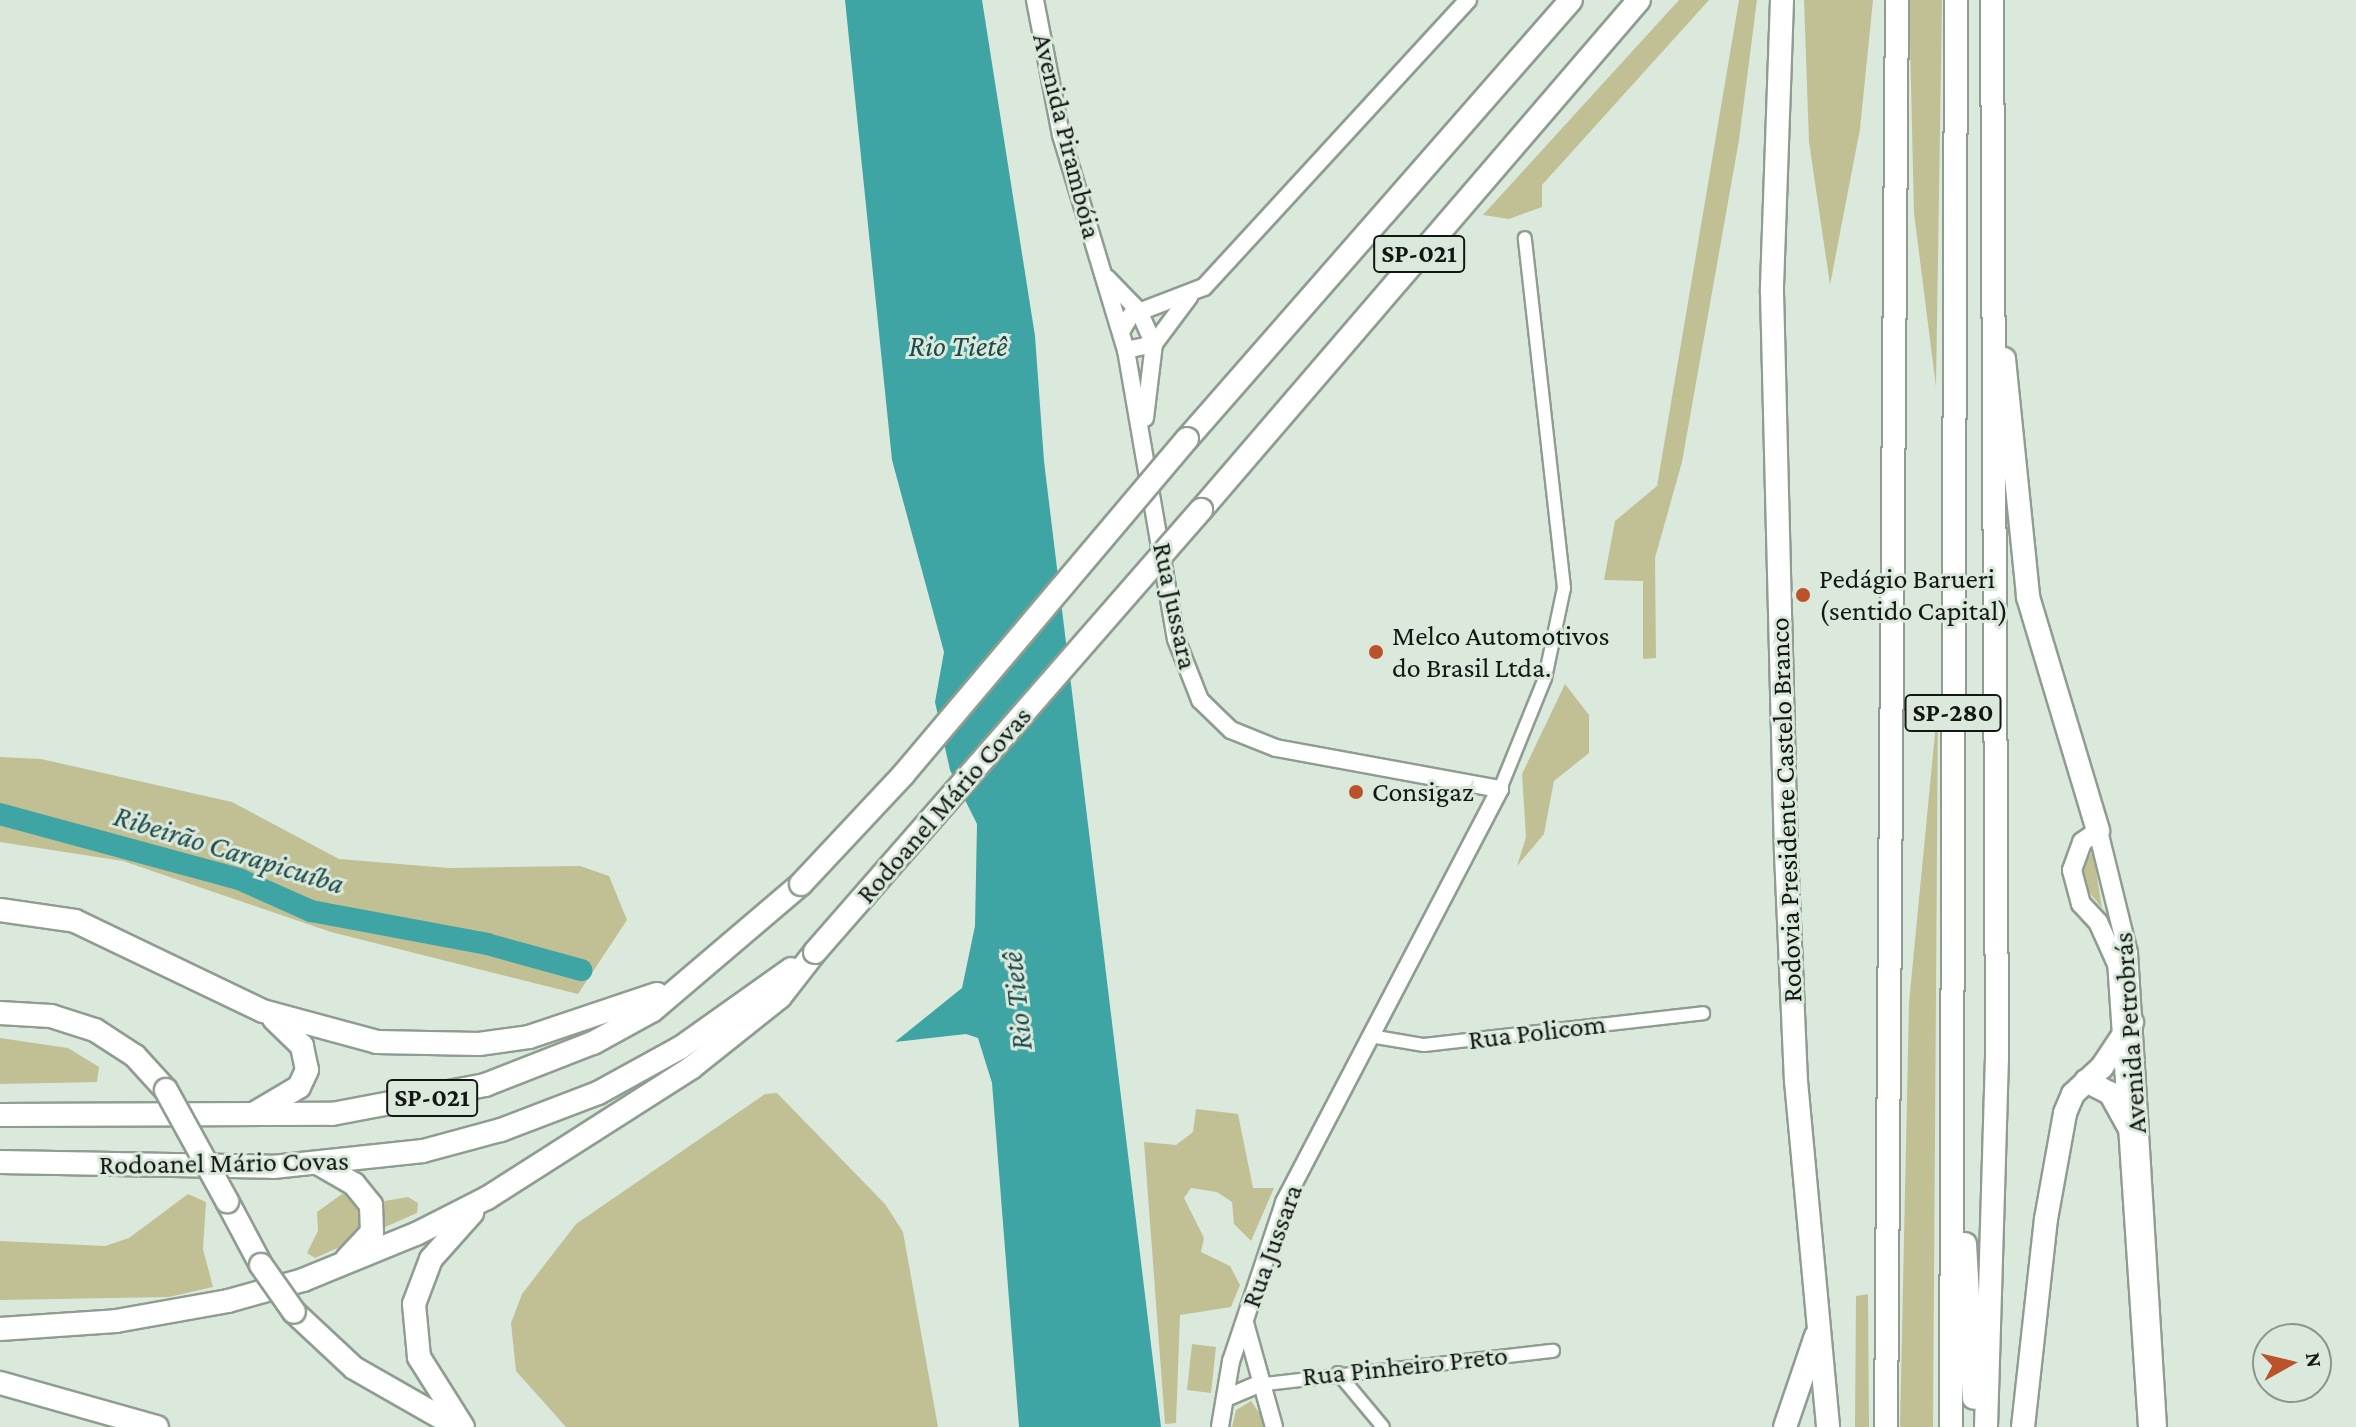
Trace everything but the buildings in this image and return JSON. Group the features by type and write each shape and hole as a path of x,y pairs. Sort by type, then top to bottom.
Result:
{"highway":[{"name":"Rodoanel Mário Covas","path":"0,1115 332,1114 485,1085 593,1043 699,977 801,884 914,763 1187,439 1571,0"},
{"name":"Rodoanel Mário Covas","path":"0,1162 320,1165 423,1151 554,1111 657,1062 774,991 815,952 1201,510 1639,0"},
{"name":"Rodovia Presidente Castelo Branco","path":"1782,0 1772,292 1783,748 1796,1081 1828,1427"},
{"name":"SP-280","path":"1886,1427 1897,0"},
{"name":"SP-280","path":"1951,1427 1956,0"},
{"path":"1986,1427 1997,1058 1990,253 1993,4"},
{"path":"1990,253 2028,597 2098,831"},
{"path":"0,910 52,915 98,930 263,1011 377,1042 479,1044 578,1024 699,977"},
{"path":"0,1329 193,1309 340,1267 487,1198 691,1068 774,991"},
{"path":"249,1116 299,1087 307,1070 297,1039 263,1011"},
{"path":"1952,1012 1976,1427"},
{"path":"0,1013 51,1016 95,1030 135,1056 166,1090 261,1265 294,1312 354,1368 461,1427"},
{"path":"2023,1427 2062,1128 2073,1094 2128,1029"},
{"path":"2086,1081 2110,1093 2130,1129"},
{"path":"320,1165 354,1184 371,1205 372,1232 340,1267"},
{"path":"461,1427 419,1357 414,1304 431,1259 487,1198"},
{"path":"1785,1427 1819,1327"},
{"path":"0,1383 157,1427"}],"main road":[{"name":"Avenida Pirambóia","path":"1035,0 1061,135 1122,330"},
{"name":"Rua Jussara","path":"1143,430 1154,344 1189,297 1326,160 1468,0"},
{"name":"Avenida Pirambóia","path":"1102,271 1139,311 1154,344"},
{"name":"Rua Jussara","path":"1139,311 1189,297"},
{"path":"1122,330 1139,311"},
{"name":"Rua Jussara","path":"1122,330 1143,430 1176,639 1188,678 1216,720 1276,748 1500,789 1284,1203 1245,1321 1220,1427"},
{"path":"1126,350 1154,344"},
{"name":"Avenida Petrobrás","path":"2148,1427 2130,1129 2128,1029 2117,964 2098,922 2081,904 2072,870 2082,842 2098,831 2122,916 2157,1427"},
{"name":"Rua Jussara","path":"1245,1321 1257,1385 1274,1427"},
{"path":"1226,1398 1257,1385"}],"street":[{"name":"Rua Jussara","path":"1500,789 1545,678 1564,588 1525,238"},
{"name":"Rua Policom","path":"1370,1036 1424,1045 1703,1013"},
{"name":"Rua Pinheiro Preto","path":"1257,1385 1338,1373 1553,1351"},
{"path":"1338,1373 1383,1427"}],"green space":[{"path":"1679,0 1709,0 1542,185 1542,207 1509,219 1483,215"},
{"path":"1739,0 1757,0 1739,140 1682,462 1655,558 1656,658 1643,659 1643,581 1604,580 1615,521 1657,486"},
{"path":"1804,0 1873,0 1860,129 1830,285 1809,142"},
{"path":"1909,0 1942,0 1936,387 1914,213"},
{"path":"1565,684 1589,715 1589,753 1554,781 1544,834 1517,866 1526,837 1522,774"},
{"path":"1938,702 1933,1427 1900,1427 1909,1003"},
{"path":"0,757 41,759 232,802 339,859 448,868 580,866 609,876 627,920 578,994 331,932 123,861 0,842"},
{"path":"2093,852 2102,908 2081,882 2081,863"},
{"path":"0,1038 68,1048 99,1067 97,1082 0,1084"},
{"path":"777,1093 885,1204 903,1232 938,1427 566,1427 516,1371 511,1323 522,1294 576,1224 765,1094"},
{"path":"1196,1109 1238,1114 1253,1188 1274,1188 1251,1241 1234,1224 1232,1202 1217,1192 1191,1188 1184,1198 1204,1238 1201,1252 1230,1266 1240,1285 1231,1307 1180,1315 1176,1423 1165,1424 1144,1142 1176,1145 1193,1132"},
{"path":"188,1194 206,1202 203,1249 213,1287 169,1297 0,1300 0,1241 105,1246 129,1238"},
{"path":"342,1194 379,1202 408,1197 418,1203 417,1213 315,1258 307,1253 318,1231 317,1212"},
{"path":"1868,1294 1869,1427 1855,1427 1856,1296"},
{"path":"1192,1344 1216,1347 1211,1393 1187,1390"},
{"path":"1251,1401 1269,1427 1232,1427 1236,1410"}],"water":[{"name":"Rio Tietê","path":"845,0 982,0 1035,336 1044,461 1161,1427 1019,1427 992,1083 978,1038 966,1034 895,1042 962,988 975,926 977,824 950,770 935,702 944,652 892,460"}],"waterway":[{"name":"Ribeirão Carapicuíba","path":"0,814 239,879 311,911 487,944 581,970"}],"place":[{"name":"Pedágio Barueri (sentido Capital)","path":"1803,595"},
{"name":"Melco Automotivos do Brasil Ltda.","path":"1376,652"},
{"name":"Consigaz","path":"1356,792"}]}
